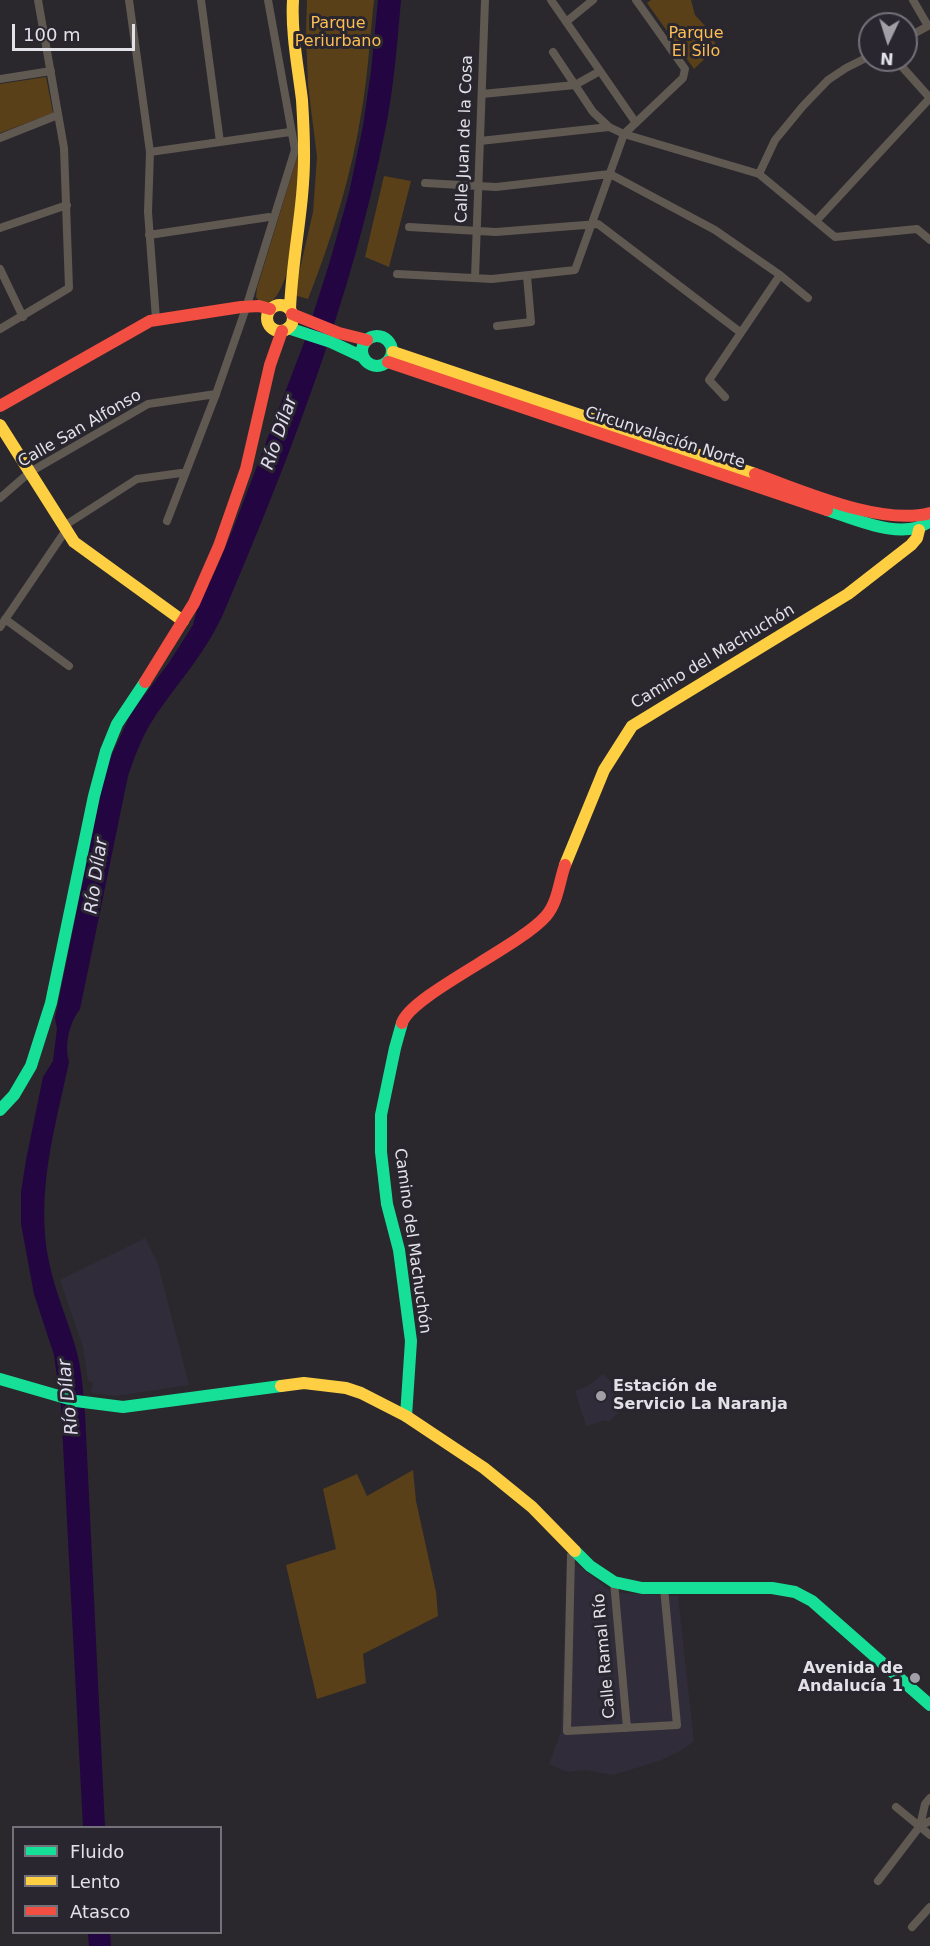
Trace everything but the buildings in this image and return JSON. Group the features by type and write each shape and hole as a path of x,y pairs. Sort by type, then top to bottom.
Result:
{"street":[{"path":"0,329 69,288 64,147 38,0"},
{"path":"129,0 150,152 148,212 156,319"},
{"path":"201,0 220,142"},
{"path":"167,521 246,308 295,150 268,0"},
{"path":"285,0 292,18"},
{"path":"276,320 292,321 291,280 303,195 302,102 292,0"},
{"name":"Calle Juan de la Cosa","path":"475,278 484,0"},
{"path":"551,0 636,123"},
{"path":"566,22 593,0"},
{"path":"397,274 475,278 527,276 575,270 624,134 683,78 685,69 636,0"},
{"path":"913,0 929,25"},
{"path":"553,52 593,112 609,127 624,134 759,174 835,237 917,229 930,239"},
{"path":"759,174 775,140 809,100 828,80 858,62"},
{"path":"0,79 51,71"},
{"path":"482,94 575,85 600,71"},
{"path":"817,220 930,98 907,72"},
{"path":"0,138 58,115"},
{"path":"480,141 609,127"},
{"path":"150,152 290,132"},
{"path":"425,183 496,187 610,174 716,230 780,275 808,298"},
{"path":"0,228 67,205"},
{"path":"149,234 273,219"},
{"path":"409,228 496,232 598,224 740,332"},
{"path":"0,269 23,317"},
{"path":"725,398 709,380 780,275"},
{"path":"497,326 531,322 527,276"},
{"path":"0,1110 14,1095 31,1066 51,1003 106,751 117,724 183,621 205,580 232,512 251,448 270,365 276,320 291,280"},
{"path":"0,406 156,319 259,306 276,320 308,327 333,336 368,340"},
{"path":"276,320 284,306 308,327"},
{"path":"333,336 363,357 369,364 379,367 390,357 388,341 374,336 362,347 363,357"},
{"name":"Circunvalación Norte","path":"390,357 845,505 900,518 920,517 930,513"},
{"name":"Circunvalación Norte","path":"390,357 851,518 906,531 919,530"},
{"name":"Calle San Alfonso","path":"0,498 30,472 148,404 216,394"},
{"path":"0,424 74,542 183,621"},
{"path":"69,666 2,623 65,528 137,479 185,474"},
{"path":"900,518 915,525 919,530 930,521"},
{"name":"Camino del Machuchón","path":"405,1416 411,1341 399,1250 387,1204 381,1152 381,1114 404,1018 422,1000 507,947 544,918 553,906 563,871 604,770 632,726 848,594 910,545 917,538 919,530"},
{"path":"0,1379 88,1405 123,1407 304,1383 346,1388 361,1393 405,1416 484,1468 519,1495 590,1566 614,1582 628,1586 664,1588 772,1588 795,1592 812,1601 930,1705"},
{"path":"575,1551 572,1555 567,1731 676,1725 664,1588"},
{"name":"Calle Ramal Río","path":"614,1582 627,1728"},
{"path":"878,1881 920,1826 930,1798"},
{"path":"896,1807 930,1835"},
{"path":"920,1826 930,1821"},
{"path":"912,1927 930,1907"}],"shaded area":[{"path":"145,1238 158,1264 189,1385 115,1396 91,1393 93,1383 88,1380 83,1347 60,1280"},
{"name":"Estación de Servicio La Naranja","path":"603,1374 631,1401 608,1422 606,1420 586,1426 575,1391 589,1385"},
{"path":"567,1557 608,1589 622,1593 678,1596 694,1741 684,1749 659,1761 613,1775 585,1770 568,1772 549,1764 561,1732"}],"green space":[{"name":"Parque Periurbano","path":"307,0 374,0 364,96 353,158 333,229 308,299 294,295 313,212 317,157 308,85"},
{"name":"Parque El Silo","path":"651,0 691,0 695,15 708,29 717,47 694,69 647,3"},
{"path":"46,77 53,113 0,133 0,84"},
{"path":"299,151 302,151 298,207 287,272 273,300 260,302 256,297 257,288"},
{"path":"384,176 411,181 389,267 365,257"},
{"path":"413,1470 416,1501 436,1592 438,1616 363,1654 366,1683 317,1699 286,1565 336,1549 323,1489 357,1474 367,1496"}],"water":[{"name":"Río Dílar","path":"378,0 401,0 388,115 371,193 337,315 295,435 224,612 200,654 150,725 133,761 80,1009 70,1028 67,1041 69,1062 48,1161 44,1211 49,1262 78,1357 85,1413 105,1826 83,1826 61,1406 54,1355 34,1294 21,1224 21,1192 26,1160 43,1077 53,1061 57,1029 55,1018 102,787 110,759 131,713 168,664 193,625 198,606 233,529 305,340 349,193 363,126"},
{"path":"88,1934 110,1934 111,1946 89,1946"}],"traffic: fast":[{"path":"288,328 331,342 363,357"},
{"path":"377,336 388,340 392,351 388,362 377,366 366,362 362,351 366,340 377,336"},
{"path":"827,510 865,523 893,529 919,527 930,521"},
{"path":"0,1110 14,1095 31,1066 51,1003 94,796 106,751 117,724 145,682"},
{"path":"402,1023 381,1115 381,1152 387,1204 399,1250 411,1341 406,1416"},
{"path":"0,1379 76,1401 123,1407 281,1386"},
{"path":"575,1551 590,1566 614,1582 642,1588 772,1588 795,1592 812,1601 930,1705"}],"traffic: slow":[{"path":"290,309 304,170 302,100 294,37 293,0"},
{"path":"280,305 289,309 293,318 289,327 280,331 271,327 267,318 271,309 280,305"},
{"path":"393,352 755,474"},
{"path":"0,425 74,542 183,621"},
{"path":"565,865 604,770 632,726 848,594 911,545 917,538 919,530"},
{"path":"281,1386 304,1383 346,1388 361,1393 406,1416 484,1468 532,1507 575,1551"}],"traffic: jam":[{"path":"0,406 150,321 241,307 259,306 270,309"},
{"path":"292,314 339,333 367,340"},
{"path":"145,682 194,603 219,546 246,469 270,365 282,331"},
{"path":"388,362 827,510"},
{"path":"755,474 865,511 910,516 930,513"},
{"path":"402,1023 424,999 513,942 546,916 556,898 565,865"}],"place":[{"name":"Estación de Servicio La Naranja","path":"601,1396"},
{"name":"Avenida de Andalucía 1","path":"915,1678"}]}
